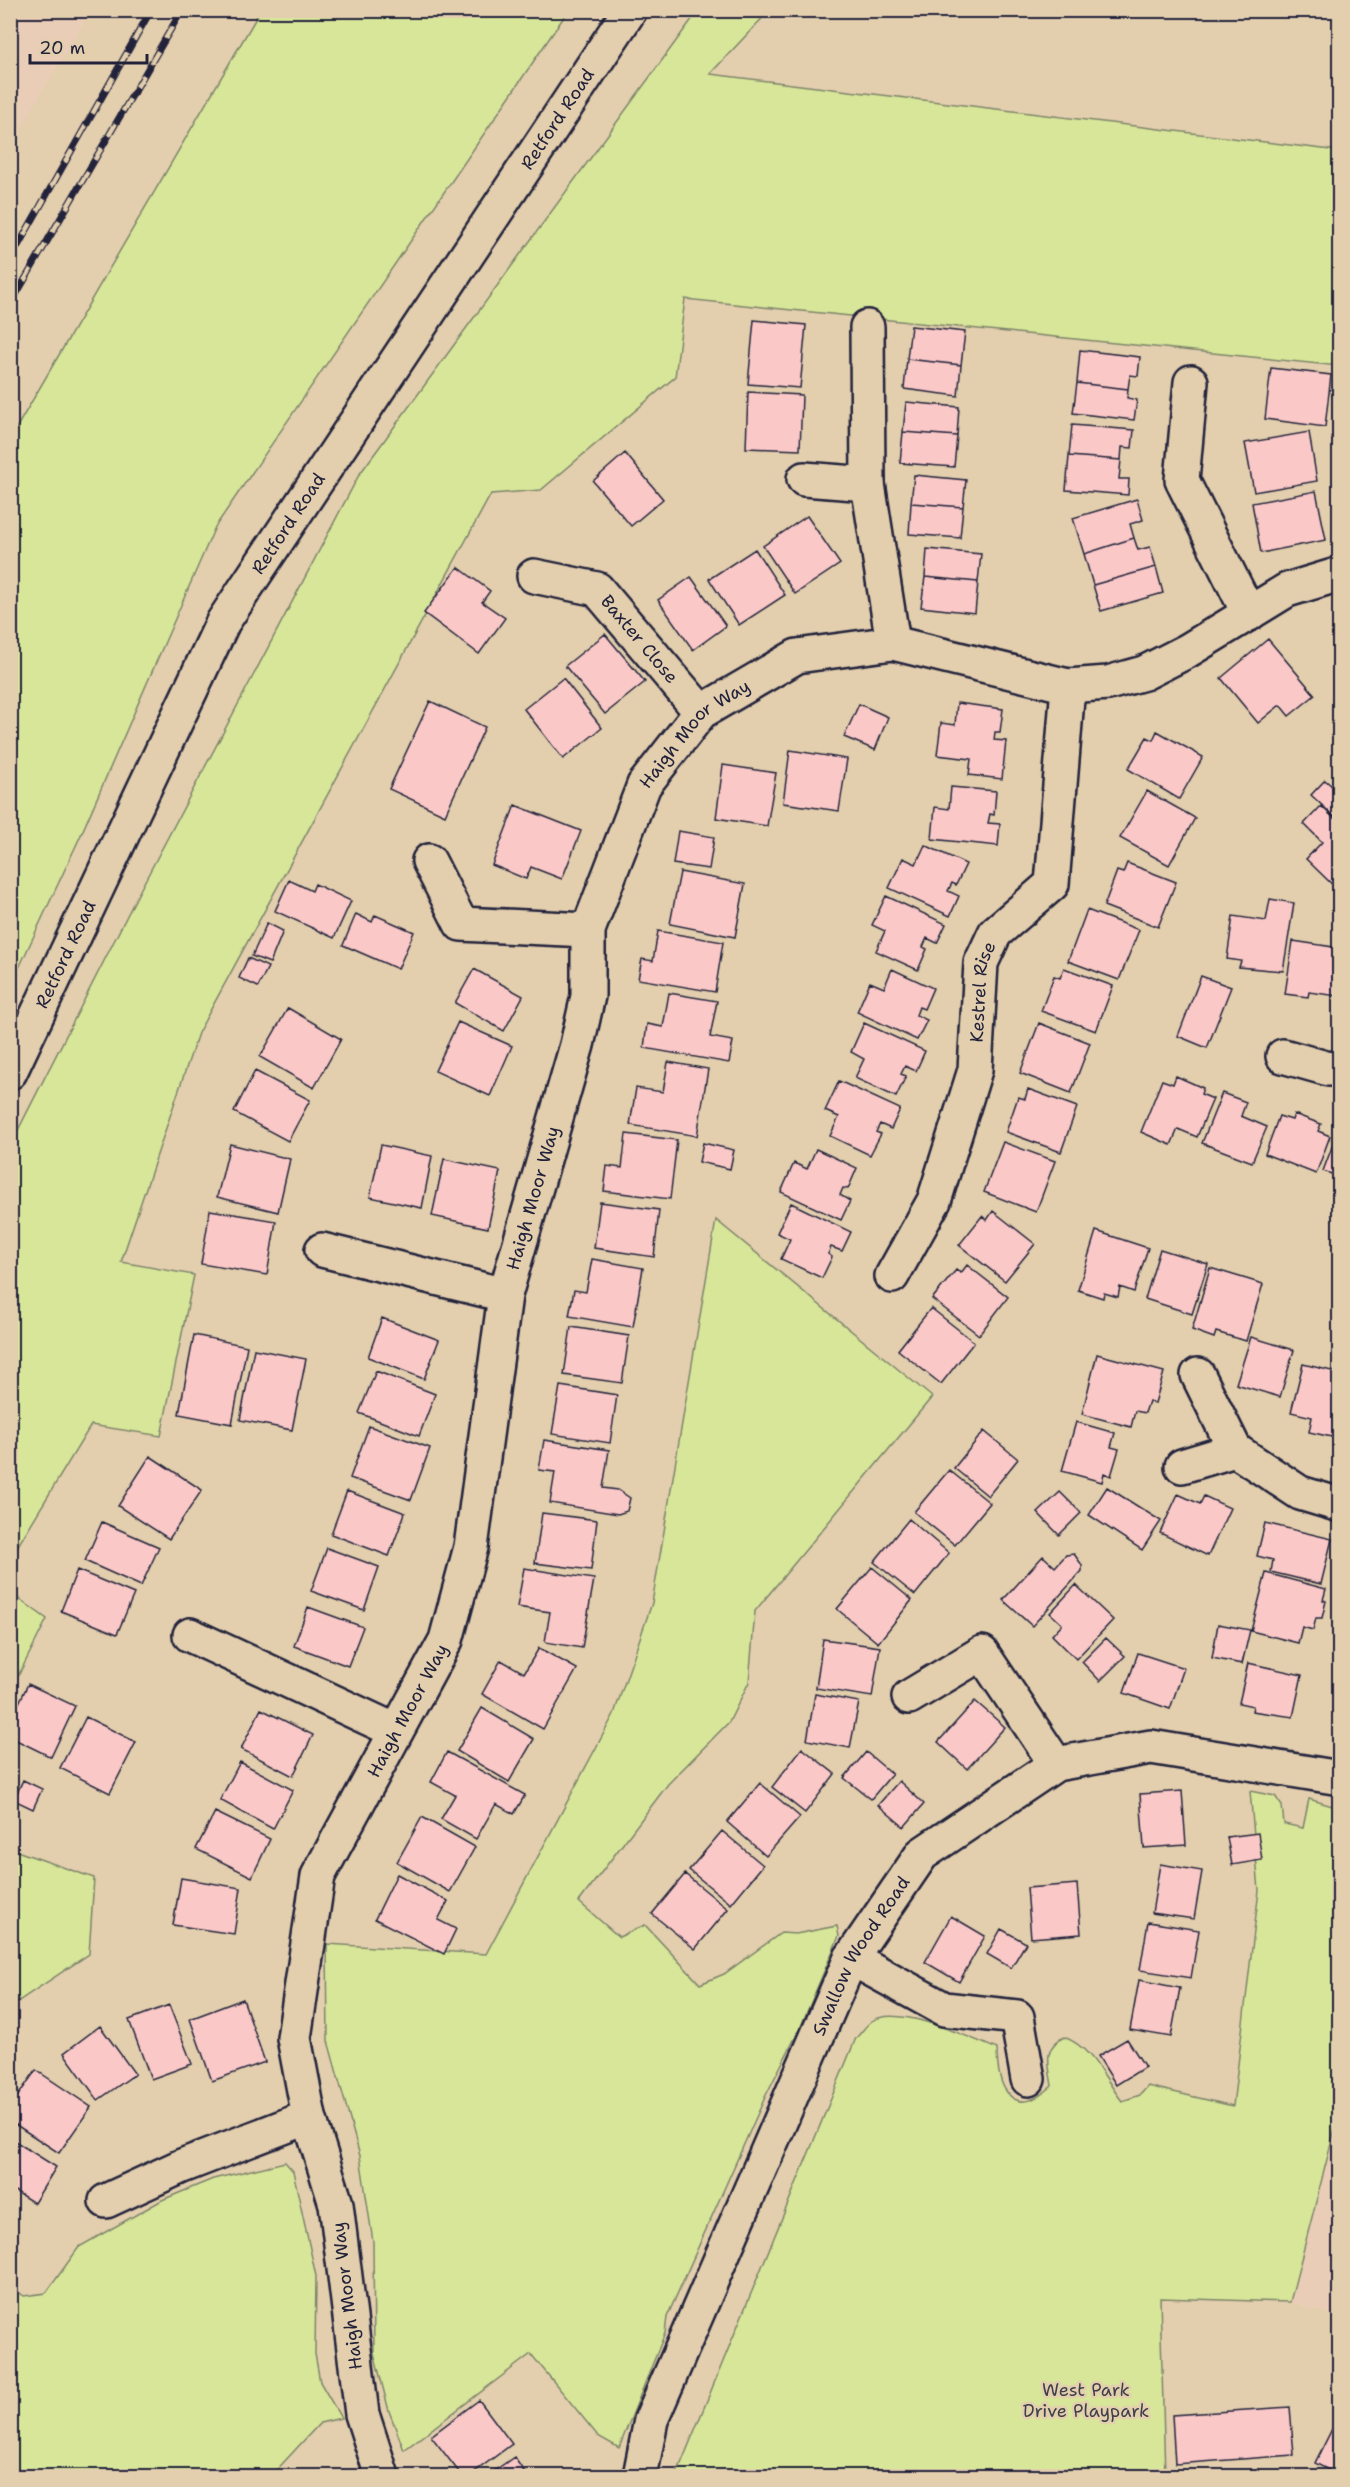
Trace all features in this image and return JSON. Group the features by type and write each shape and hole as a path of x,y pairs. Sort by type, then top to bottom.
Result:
{"street":[{"name":"Retford Road","path":"10,1072 223,622 630,10"},
{"path":"867,327 868,484 893,643"},
{"path":"1191,382 1182,480 1249,614"},
{"path":"804,479 868,484"},
{"name":"Haigh Moor Way","path":"382,2476 362,2414 336,2204 309,2117 294,2038 318,1876 446,1640 471,1547 505,1295 588,996 588,930 644,785 701,712 797,656 893,643 1068,686 1108,682 1144,673 1187,651 1287,590 1340,574"},
{"name":"Baxter Close","path":"534,576 597,589 701,712"},
{"name":"Kestrel Rise","path":"892,1276 934,1201 975,1070 981,963 995,933 1052,884 1068,686"},
{"path":"429,861 461,924 588,930"},
{"path":"1283,1056 1329,1070 1340,1067"},
{"name":"Haigh Moor Way","path":"322,1250 505,1295"},
{"path":"1198,1375 1235,1450 1300,1493 1340,1504"},
{"path":"1182,1466 1235,1450"},
{"path":"190,1635 396,1731"},
{"path":"909,1697 982,1653 1056,1764"},
{"name":"Swallow Wood Road","path":"640,2476 651,2420 851,1958 922,1854 1056,1764 1151,1747 1340,1778"},
{"path":"851,1958 944,2009 1017,2017 1028,2079"},
{"path":"106,2201 182,2166 309,2117"}],"shaded area":[{"path":"10,11 91,11 11,144"},
{"path":"1339,2113 1339,2317 1290,2302"}],"green space":[{"path":"260,11 568,11 215,527 80,837 11,985 11,437"},
{"path":"698,11 769,11 710,74 1339,151 1339,366 685,299 675,377 541,490 491,494 198,1033 121,1262 194,1275 161,1436 91,1425 11,1557 11,1144 138,894 359,475"},
{"path":"716,1220 932,1397 755,1611 749,1682 729,1722 668,1784 579,1902 619,1937 645,1925 700,1984 724,1974 781,1933 796,1934 837,1926 839,1936 801,2026 766,2095 667,2317 665,2333 619,2448 598,2436 531,2354 404,2450 389,2411 374,2353 373,2242 360,2156 328,2041 327,1944 486,1954 614,1714 652,1603"},
{"path":"11,1593 47,1619 11,1690"},
{"name":"West Park Drive Playpark","path":"1250,1791 1275,1796 1282,1806 1284,1824 1303,1828 1309,1799 1339,1808 1339,2113 1290,2302 1160,2298 1165,2476 676,2476 856,2038 872,2021 884,2017 916,2019 935,2024 997,2049 1000,2077 1004,2088 1010,2096 1017,2100 1027,2101 1052,2086 1050,2052 1052,2046 1064,2037 1083,2048 1122,2101 1140,2095 1148,2086 1233,2106 1259,1890"},
{"path":"11,1849 94,1878 89,1954 11,2006"},
{"path":"285,2162 293,2171 316,2276 315,2354 320,2382 341,2418 320,2423 271,2476 11,2476 11,2287 24,2296 46,2293 79,2247 162,2200 213,2179"}],"building":[{"path":"754,320 806,325 800,388 748,384"},
{"path":"911,326 965,332 961,365 907,359"},
{"path":"1080,350 1140,357 1138,376 1130,375 1128,389 1077,383"},
{"path":"907,359 961,365 958,396 904,389"},
{"path":"1271,368 1331,375 1325,427 1265,419"},
{"path":"1077,383 1128,389 1127,398 1137,400 1134,420 1073,413"},
{"path":"748,392 802,395 800,450 746,448"},
{"path":"906,402 959,407 957,436 903,432"},
{"path":"1072,425 1134,430 1132,448 1122,447 1121,460 1069,456"},
{"path":"903,432 957,436 954,467 900,463"},
{"path":"1309,432 1317,481 1254,492 1245,443"},
{"path":"625,453 663,499 631,526 593,481"},
{"path":"1069,456 1121,460 1119,479 1129,479 1128,495 1066,490"},
{"path":"914,475 966,480 963,507 911,503"},
{"path":"1316,491 1326,540 1261,553 1252,503"},
{"path":"1137,499 1143,520 1130,524 1134,538 1084,554 1073,518"},
{"path":"911,503 963,507 960,538 909,534"},
{"path":"807,516 840,564 795,594 763,546"},
{"path":"1134,538 1138,550 1150,547 1156,567 1093,585 1084,554"},
{"path":"755,549 785,595 739,625 709,579"},
{"path":"927,549 981,554 978,582 925,577"},
{"path":"458,567 490,591 482,602 505,618 479,654 424,613"},
{"path":"1156,567 1163,593 1101,611 1093,585"},
{"path":"691,577 726,626 693,650 658,600"},
{"path":"925,577 978,582 975,613 921,607"},
{"path":"605,634 645,682 605,714 565,666"},
{"path":"1268,639 1315,695 1289,716 1280,705 1258,723 1221,678"},
{"path":"563,678 602,728 563,759 524,709"},
{"path":"430,701 485,727 445,815 389,789"},
{"path":"957,703 1003,709 1000,732 995,732 994,740 1006,741 1002,779 969,775 971,759 937,755 941,723 955,725"},
{"path":"859,704 888,717 875,750 844,737"},
{"path":"1157,731 1203,757 1179,799 1128,769 1147,737 1153,740"},
{"path":"790,750 847,759 839,811 783,803"},
{"path":"723,765 776,773 767,826 716,818"},
{"path":"1325,780 1340,793 1340,822 1311,795"},
{"path":"951,787 996,791 994,815 990,814 988,823 1000,824 998,846 932,839 935,807 949,809"},
{"path":"1147,791 1195,818 1169,865 1120,838"},
{"path":"515,805 581,831 562,879 531,867 526,879 492,865"},
{"path":"1321,806 1340,824 1340,892 1306,859 1322,842 1304,824"},
{"path":"678,831 714,837 709,869 673,864"},
{"path":"925,845 966,864 956,885 952,883 948,891 959,896 950,916 889,888 903,858 916,864"},
{"path":"1127,863 1176,882 1158,927 1104,906 1117,871 1123,873"},
{"path":"680,872 745,884 735,937 670,924"},
{"path":"289,880 312,891 315,884 351,901 334,938 275,911"},
{"path":"886,896 946,924 937,943 927,938 923,947 927,949 918,970 876,951 885,931 872,925"},
{"path":"1270,899 1294,903 1283,971 1239,967 1241,961 1227,959 1233,916 1266,921"},
{"path":"1087,910 1139,930 1119,980 1068,961"},
{"path":"356,914 372,922 375,915 414,932 398,969 343,945"},
{"path":"267,923 283,931 270,963 252,956"},
{"path":"658,931 723,942 715,992 638,979 642,959 653,961"},
{"path":"1293,941 1340,948 1338,996 1309,992 1308,997 1285,994"},
{"path":"248,958 268,967 258,987 239,978"},
{"path":"1064,968 1113,986 1096,1031 1041,1011 1054,976 1060,978"},
{"path":"474,969 523,996 504,1031 455,1003"},
{"path":"892,969 933,988 924,1009 919,1007 916,1015 927,1020 917,1040 857,1012 870,982 884,988"},
{"path":"1201,976 1231,987 1207,1048 1178,1036"},
{"path":"669,993 717,1001 710,1037 733,1041 729,1063 644,1048 647,1024 663,1027"},
{"path":"288,1008 341,1039 314,1088 260,1057"},
{"path":"458,1022 512,1046 490,1096 435,1071"},
{"path":"864,1023 925,1051 916,1071 905,1066 901,1074 906,1076 896,1097 855,1078 864,1059 851,1052"},
{"path":"1039,1023 1090,1043 1071,1093 1020,1073"},
{"path":"668,1062 708,1069 697,1136 630,1125 636,1088 663,1092"},
{"path":"255,1071 310,1100 288,1141 234,1112"},
{"path":"1176,1076 1203,1088 1201,1094 1213,1099 1197,1137 1178,1129 1171,1145 1141,1132 1162,1080 1173,1084"},
{"path":"839,1081 900,1109 891,1129 880,1124 876,1132 881,1134 870,1155 830,1136 839,1117 825,1111"},
{"path":"1028,1089 1077,1107 1061,1152 1006,1132 1018,1097 1025,1099"},
{"path":"1222,1093 1246,1102 1241,1116 1267,1127 1252,1162 1202,1143"},
{"path":"1294,1114 1321,1124 1318,1131 1330,1136 1316,1174 1265,1154 1279,1116 1292,1120"},
{"path":"626,1134 677,1140 670,1199 604,1191 607,1166 622,1168"},
{"path":"1335,1139 1340,1141 1340,1177 1323,1171"},
{"path":"1003,1142 1055,1161 1036,1212 984,1192"},
{"path":"703,1143 734,1150 730,1169 699,1162"},
{"path":"230,1144 290,1159 278,1212 217,1197"},
{"path":"381,1145 432,1156 422,1208 370,1197"},
{"path":"816,1149 857,1168 848,1189 843,1188 840,1195 850,1201 841,1220 781,1192 794,1163 807,1169"},
{"path":"444,1159 500,1171 488,1228 432,1216"},
{"path":"600,1202 659,1210 654,1257 594,1248"},
{"path":"791,1203 851,1232 842,1251 831,1247 828,1254 832,1257 822,1278 781,1259 790,1239 777,1233"},
{"path":"210,1210 276,1221 267,1275 201,1264"},
{"path":"993,1211 1035,1244 1005,1281 959,1245 982,1216 987,1220"},
{"path":"1096,1231 1148,1248 1134,1292 1120,1287 1118,1297 1104,1293 1103,1298 1078,1290"},
{"path":"1160,1249 1208,1264 1192,1314 1145,1299"},
{"path":"592,1259 643,1268 633,1327 569,1316 574,1290 586,1292"},
{"path":"967,1265 1008,1297 979,1335 932,1299 956,1270 961,1273"},
{"path":"1210,1268 1263,1284 1246,1341 1216,1332 1214,1338 1192,1330"},
{"path":"931,1308 974,1342 941,1384 898,1350"},
{"path":"382,1318 439,1340 424,1379 368,1357"},
{"path":"571,1327 629,1336 622,1383 564,1375"},
{"path":"194,1335 247,1346 232,1424 179,1414"},
{"path":"1251,1337 1294,1350 1280,1397 1236,1384"},
{"path":"254,1349 306,1359 292,1430 240,1420"},
{"path":"1097,1354 1164,1372 1155,1403 1149,1401 1145,1413 1135,1411 1131,1427 1082,1414"},
{"path":"1303,1364 1340,1373 1340,1404 1332,1437 1309,1432 1312,1417 1291,1412"},
{"path":"376,1371 435,1394 419,1436 359,1413"},
{"path":"560,1386 617,1395 610,1443 552,1434"},
{"path":"1076,1422 1115,1433 1111,1447 1119,1449 1111,1476 1104,1473 1102,1482 1062,1471"},
{"path":"369,1426 430,1448 411,1500 350,1478"},
{"path":"984,1431 1018,1459 988,1496 954,1468"},
{"path":"544,1440 609,1450 603,1488 618,1490 630,1498 627,1511 618,1514 550,1503 555,1472 539,1470"},
{"path":"150,1456 202,1490 169,1539 118,1506"},
{"path":"949,1470 990,1503 955,1545 914,1512"},
{"path":"1107,1487 1161,1521 1142,1550 1089,1515"},
{"path":"347,1491 405,1513 389,1556 331,1534"},
{"path":"1060,1492 1081,1513 1059,1535 1038,1513"},
{"path":"1178,1494 1200,1504 1204,1496 1230,1508 1208,1556 1160,1533"},
{"path":"542,1513 597,1520 591,1570 535,1563"},
{"path":"909,1519 949,1553 915,1595 874,1562"},
{"path":"102,1522 159,1547 141,1586 85,1561"},
{"path":"1265,1523 1332,1539 1321,1584 1271,1572 1273,1560 1257,1556"},
{"path":"327,1548 379,1567 364,1610 311,1591"},
{"path":"1074,1554 1082,1565 1082,1571 1032,1626 1003,1600 1043,1556 1055,1567 1066,1555"},
{"path":"872,1567 912,1600 878,1643 837,1609"},
{"path":"524,1568 594,1579 582,1648 545,1642 550,1612 517,1607"},
{"path":"77,1570 134,1594 117,1634 61,1611"},
{"path":"1266,1573 1326,1589 1322,1618 1316,1618 1313,1630 1302,1627 1298,1643 1251,1631"},
{"path":"1076,1585 1113,1620 1076,1659 1052,1635 1062,1624 1050,1613"},
{"path":"308,1607 363,1627 348,1666 294,1646"},
{"path":"1218,1624 1250,1630 1242,1664 1212,1658"},
{"path":"1106,1638 1125,1656 1100,1681 1082,1662"},
{"path":"823,1639 880,1647 872,1697 816,1688"},
{"path":"539,1648 577,1669 543,1729 482,1694 501,1660 524,1673"},
{"path":"1138,1653 1184,1668 1170,1709 1124,1693"},
{"path":"1248,1663 1302,1675 1293,1717 1252,1711 1253,1706 1239,1703"},
{"path":"28,1684 75,1706 51,1757 10,1737 10,1722"},
{"path":"815,1694 859,1702 850,1748 807,1740"},
{"path":"975,1701 1005,1727 967,1769 938,1742"},
{"path":"482,1708 534,1739 509,1782 457,1751"},
{"path":"261,1709 313,1735 293,1776 241,1749"},
{"path":"86,1717 136,1742 110,1793 60,1768"},
{"path":"802,1748 835,1774 805,1813 772,1787"},
{"path":"447,1752 525,1795 514,1814 496,1804 476,1839 441,1819 455,1795 431,1782"},
{"path":"866,1752 892,1774 871,1799 844,1778"},
{"path":"240,1762 293,1790 273,1829 220,1800"},
{"path":"23,1780 42,1789 33,1809 14,1800"},
{"path":"899,1781 924,1804 904,1827 878,1805"},
{"path":"760,1783 800,1817 766,1856 727,1822"},
{"path":"1182,1791 1186,1845 1144,1848 1140,1794"},
{"path":"215,1812 270,1839 252,1877 196,1849"},
{"path":"422,1817 475,1847 450,1892 397,1862"},
{"path":"722,1831 763,1865 731,1904 689,1870"},
{"path":"1258,1833 1262,1860 1232,1865 1227,1837"},
{"path":"1160,1864 1202,1871 1194,1919 1152,1913"},
{"path":"397,1874 448,1901 438,1920 456,1929 444,1954 375,1919"},
{"path":"685,1874 728,1909 695,1949 652,1914"},
{"path":"181,1878 241,1888 234,1934 173,1925"},
{"path":"1077,1884 1081,1934 1031,1938 1027,1888"},
{"path":"951,1916 985,1936 959,1982 925,1962"},
{"path":"1148,1922 1199,1930 1191,1978 1140,1970"},
{"path":"1001,1929 1026,1943 1011,1968 987,1954"},
{"path":"1139,1980 1180,1988 1171,2037 1130,2030"},
{"path":"243,1999 265,2062 212,2081 190,2019"},
{"path":"169,2005 192,2064 151,2079 129,2020"},
{"path":"100,2026 135,2074 98,2100 64,2053"},
{"path":"1127,2039 1145,2067 1116,2085 1098,2056"},
{"path":"36,2070 91,2107 59,2153 10,2121 10,2107"},
{"path":"10,2138 56,2167 34,2203 10,2188"},
{"path":"479,2400 512,2444 469,2476 462,2476 431,2436"},
{"path":"1290,2407 1294,2455 1175,2464 1172,2415"},
{"path":"1338,2417 1340,2418 1340,2476 1315,2463"},
{"path":"514,2457 527,2476 487,2476"}],"railway":[{"path":"10,260 151,10"},
{"path":"10,305 182,10"}]}
